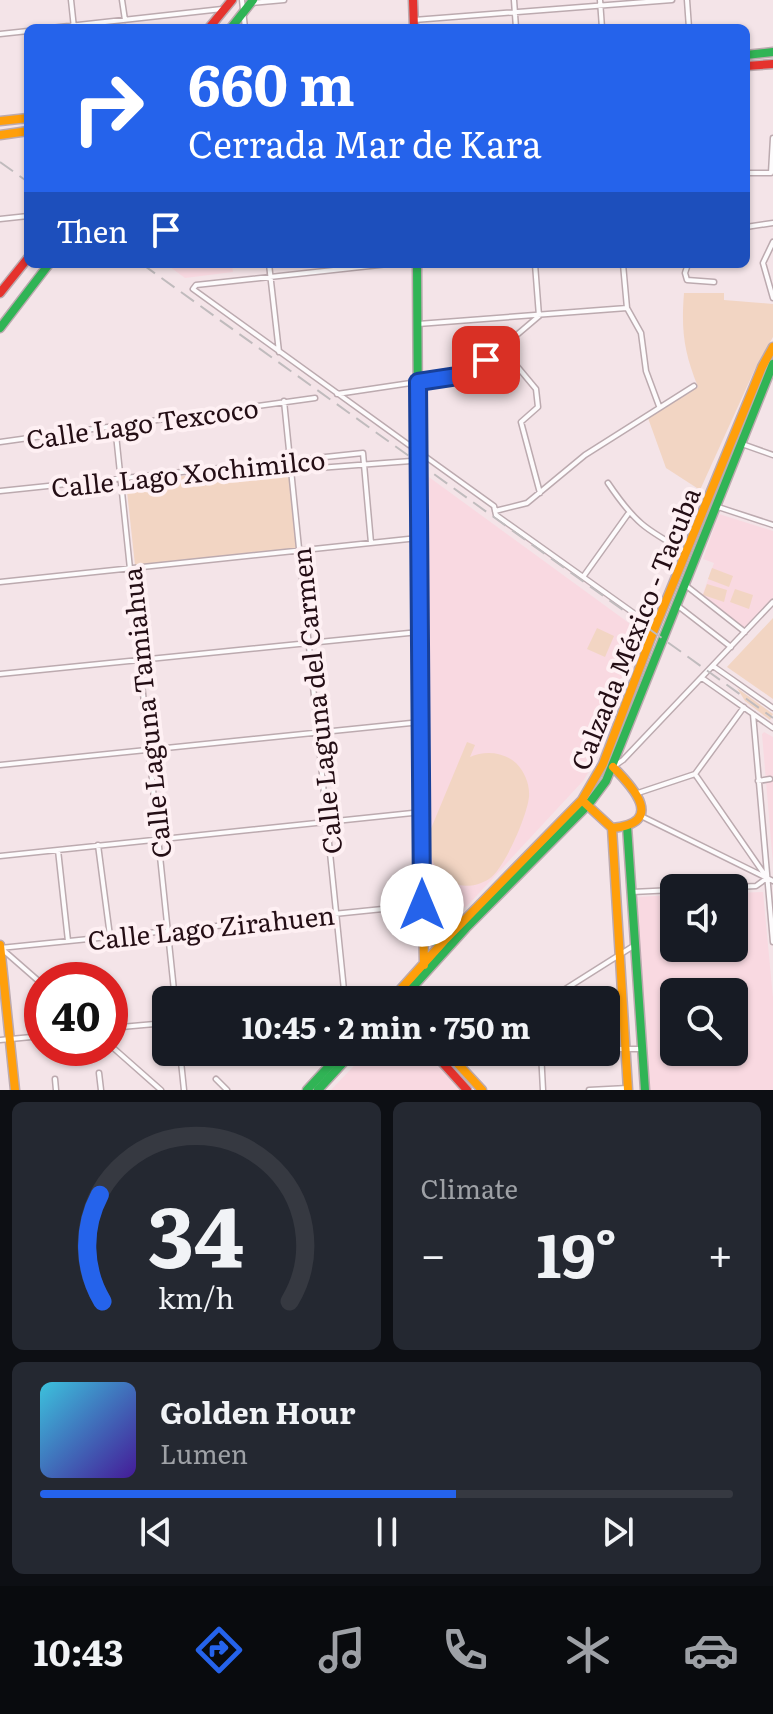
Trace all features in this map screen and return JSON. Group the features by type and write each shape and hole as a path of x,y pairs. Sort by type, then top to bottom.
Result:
{"main road":[{"path":"212,24 232,0"},
{"path":"413,0 414,24"},
{"path":"234,24 249,1"},
{"path":"750,55 773,52"},
{"path":"750,66 773,64"},
{"path":"0,121 24,118"},
{"path":"0,135 24,132"},
{"path":"0,293 24,263"},
{"path":"0,328 46,268"},
{"path":"417,268 422,935 426,968"},
{"name":"Calzada México - Tacuba","path":"406,986 466,928 585,802 613,767 654,658 686,552 773,347"},
{"name":"Calzada México - Tacuba","path":"426,968 444,941 585,802 646,651 676,604 770,378 773,364"},
{"path":"646,651 653,650 654,658"},
{"path":"612,828 627,826 639,815 642,804 638,793 613,767"},
{"path":"585,802 612,828 628,1089"},
{"path":"627,826 645,1090"},
{"path":"615,877 623,873 630,877"},
{"path":"422,935 432,941 444,941"},
{"path":"0,947 5,1040 15,1090"},
{"path":"307,1090 329,1066"},
{"path":"318,1090 340,1066"},
{"path":"446,1066 475,1089"},
{"path":"460,1066 475,1089"}],"street":[{"path":"71,0 74,24"},
{"path":"122,0 125,20"},
{"path":"249,1 284,0"},
{"path":"514,0 516,24"},
{"path":"414,24 600,3 672,0"},
{"path":"687,0 689,24"},
{"path":"600,3 602,24"},
{"path":"96,24 225,9"},
{"path":"243,13 244,24"},
{"path":"0,34 24,31"},
{"path":"750,173 772,173 773,138"},
{"path":"0,219 24,216"},
{"path":"750,226 773,223"},
{"path":"773,242 763,267 773,298"},
{"path":"269,268 279,352"},
{"path":"352,268 196,285 193,289 409,445"},
{"path":"535,268 539,316"},
{"path":"623,268 627,308 641,333 646,371 659,406"},
{"path":"687,268 687,280 714,282"},
{"path":"418,324 627,308"},
{"path":"337,394 471,374 539,316"},
{"path":"501,347 536,389 538,407 521,422 540,493"},
{"path":"495,511 527,503 585,455 694,386"},
{"name":"Calle Lago Texcoco","path":"0,442 315,398"},
{"name":"Calle Laguna del Carmen","path":"284,401 344,986"},
{"name":"Calle Laguna Tamiahua","path":"115,425 174,986"},
{"path":"740,444 773,455"},
{"path":"419,452 494,506 496,515 642,619"},
{"name":"Calle Lago Xochimilco","path":"0,491 363,453 366,464"},
{"name":"Calle Lago Xochimilco","path":"292,470 411,461"},
{"path":"366,464 371,543"},
{"path":"608,483 628,514 646,530 686,552"},
{"path":"715,506 773,525"},
{"path":"583,577 628,514"},
{"path":"0,582 420,538"},
{"path":"684,584 745,632"},
{"path":"613,767 773,602"},
{"path":"676,604 731,647"},
{"path":"0,674 420,632"},
{"path":"713,666 773,708"},
{"path":"702,678 773,728"},
{"path":"638,793 695,774 744,707"},
{"path":"753,714 770,879 773,942"},
{"path":"0,765 421,722"},
{"path":"695,774 770,879"},
{"path":"758,781 770,779"},
{"path":"0,856 422,812"},
{"path":"639,815 770,879"},
{"path":"98,845 110,936"},
{"path":"58,850 68,941"},
{"path":"748,886 770,879"},
{"path":"631,892 660,891"},
{"name":"Calle Lago Zirahuen","path":"0,947 422,905"},
{"path":"570,986 635,945"},
{"path":"0,947 24,968"},
{"path":"128,1026 152,1024"},
{"path":"620,1048 642,1049"},
{"path":"128,1061 161,1090"},
{"path":"181,1066 184,1090"},
{"path":"542,1066 543,1090"},
{"path":"99,1073 101,1090"},
{"path":"55,1079 56,1090"},
{"path":"216,1079 227,1090"},
{"path":"589,1090 628,1089"}],"shaded area":[{"path":"171,268 232,268 233,272 185,278"},
{"path":"684,293 724,293 724,300 773,304 773,337 755,369 700,490 666,468 648,418 698,387 685,341"},
{"path":"288,465 297,549 135,565 126,482"},
{"path":"422,472 644,634 594,763 583,781 467,906 448,916 440,915 430,906 427,889 428,764"},
{"path":"719,514 773,531 773,598 743,630 702,596 714,563 703,559"},
{"path":"712,568 733,576 729,587 708,579"},
{"path":"707,584 727,590 724,602 703,595"},
{"path":"735,589 753,595 749,609 730,602"},
{"path":"773,618 773,699 727,667"},
{"path":"597,628 614,636 605,657 587,649"},
{"path":"737,688 773,714 770,720 745,701"},
{"path":"764,732 773,737 773,864 762,734"},
{"path":"467,742 475,745 470,757 494,753 516,763 526,779 529,797 508,854 495,874 476,885 464,886 443,876 431,856 429,844 430,831"},
{"path":"763,892 773,998 773,1090 648,1090 636,897 660,896 660,962 748,962 748,893"},
{"path":"354,1066 440,1066 461,1090 331,1090"}],"railway":[{"path":"0,162 24,179"},
{"path":"148,268 773,718"}],"traffic: fast":[{"path":"234,24 253,0"},
{"path":"750,55 773,52"},
{"path":"0,328 46,268"},
{"path":"417,268 420,747"},
{"path":"414,986 466,928 588,805 606,781 773,364"},
{"path":"627,826 645,1090"},
{"path":"422,935 432,941 444,941"},
{"path":"307,1090 329,1066"},
{"path":"318,1090 340,1066"}],"traffic: slow":[{"path":"0,121 24,118"},
{"path":"0,135 24,132"},
{"path":"404,986 582,800 603,764 652,635 773,347"},
{"path":"420,747 424,965"},
{"path":"585,803 612,828 638,819 641,812 636,794 613,767"},
{"path":"612,828 628,1090"},
{"path":"0,945 15,1090"},
{"path":"460,1066 482,1090"}],"traffic: jam":[{"path":"212,24 232,0"},
{"path":"413,0 414,24"},
{"path":"750,66 773,64"},
{"path":"0,293 24,263"},
{"path":"446,1066 467,1090"}],"route":[{"path":"422,905 418,382 471,374 486,360"}]}
